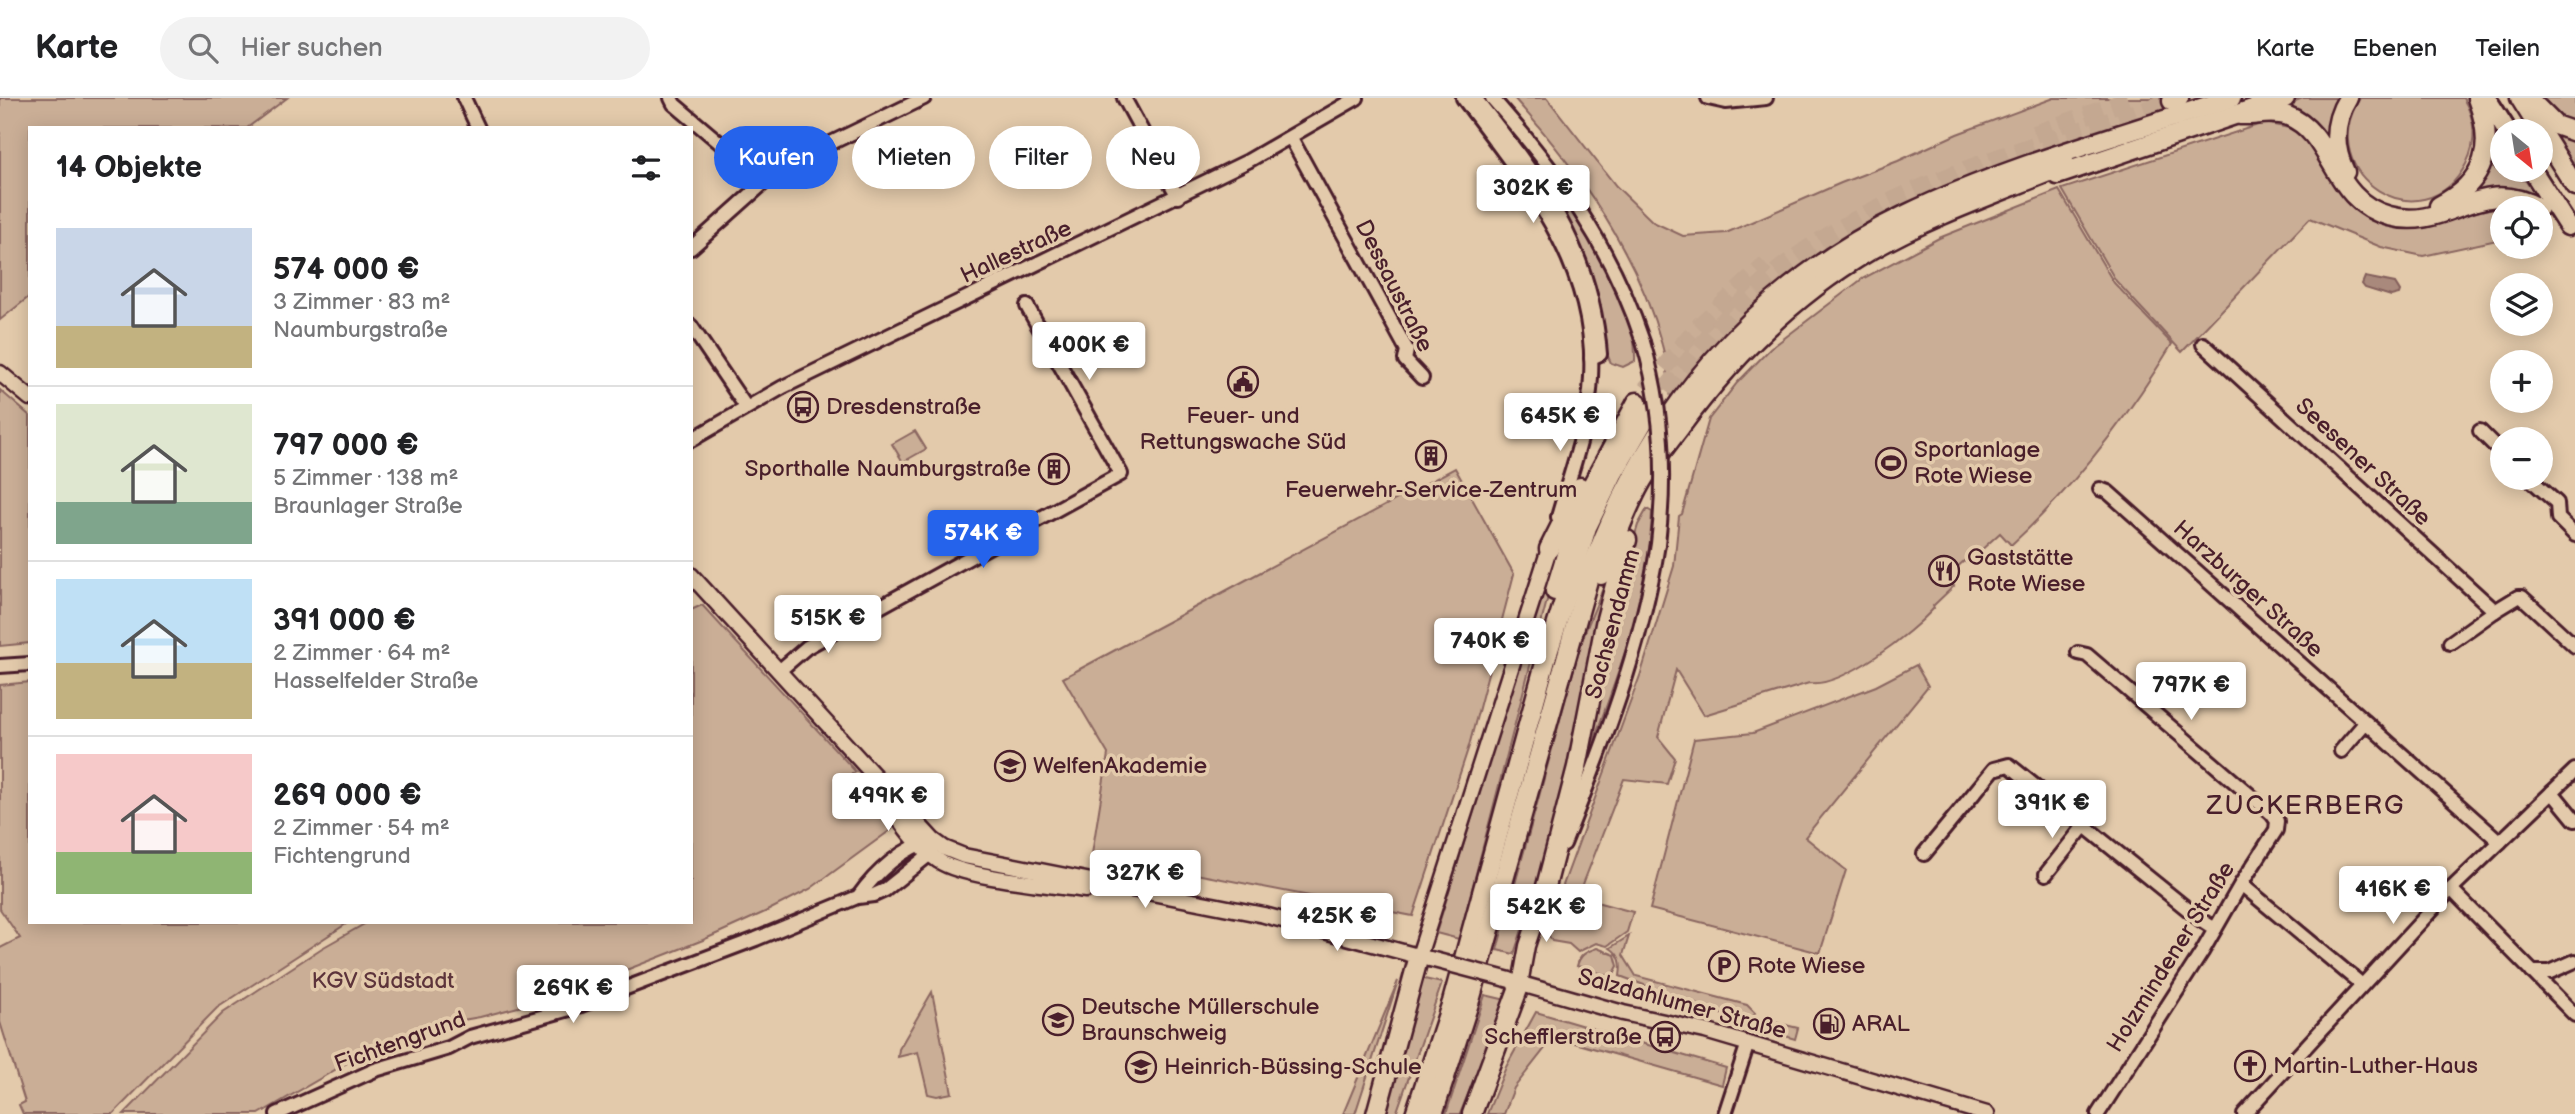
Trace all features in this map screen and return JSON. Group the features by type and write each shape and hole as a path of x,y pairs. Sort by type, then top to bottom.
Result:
{"highway":[{"path":"1433,1114 1471,997 1567,648 1598,549 1630,477 1687,390 1720,352 1785,290 1824,262 1906,215 1958,192 2231,98"},
{"path":"1990,196 2285,98"},
{"path":"2348,98 2337,121 2336,138 2340,162 2346,174 2356,187 2375,201 2412,211 2446,202 2474,177 2485,153 2487,131 2477,98"},
{"path":"2486,98 2499,119"},
{"path":"2521,98 2575,186"},
{"path":"2527,98 2555,125 2575,132"},
{"path":"2240,115 2277,114 2295,120 2314,136 2344,185 2354,196 2366,206 2391,217 2430,217 2490,197"},
{"path":"1567,648 1592,597 1634,495 1653,463 1705,393 1752,341 1824,281 1852,261 1895,237 2099,152 2144,128"},
{"path":"2540,182 2571,232"},
{"path":"2553,219 2571,232"},
{"path":"1415,1114 1452,1002 1547,656 1548,616 1573,532 1590,489 1644,401 1612,434 1592,466 1549,550"},
{"path":"1543,898 1577,767 1618,568 1649,483 1683,423"},
{"path":"1376,1114 1424,958"},
{"path":"1472,1114 1515,982"}],"main road":[{"path":"0,373 28,396"},
{"path":"1424,958 1549,550"},
{"name":"Salzdahlumer Straße","path":"693,577 870,773 927,846 944,848 964,856 1264,915 1623,1013 1748,1043 1987,1114"},
{"name":"Sachsendamm","path":"1515,982 1543,898"}],"street":[{"path":"464,98 477,126"},
{"path":"671,98 714,138"},
{"path":"838,140 924,98"},
{"path":"1124,98 1178,197"},
{"name":"Hallestraße","path":"693,439 746,407 1178,197 1291,138 1357,98"},
{"path":"1463,98 1530,188 1560,237 1579,286 1591,358 1591,378 1584,426 1549,550"},
{"path":"1475,98 1546,193 1575,246 1588,284 1598,335 1600,354 1591,358"},
{"name":"Sachsendamm","path":"1492,98 1548,164 1591,225 1619,277 1643,342 1656,397 1661,439 1662,494 1658,544 1643,618 1595,766 1543,898"},
{"path":"1708,98 1726,102 1766,98"},
{"name":"Dessaustraße","path":"1291,138 1407,350 1405,360 1422,378"},
{"path":"693,246 755,189"},
{"path":"779,671 807,647 1121,474 1027,306"},
{"path":"693,329 746,407"},
{"name":"Seesener Straße","path":"2203,344 2494,611"},
{"path":"2480,431 2490,441"},
{"name":"Harzburger Straße","path":"2100,489 2108,492 2500,842"},
{"path":"2542,490 2557,503 2558,518 2575,535"},
{"path":"2450,643 2494,611 2522,597 2575,646"},
{"name":"Holzmindener Straße","path":"2078,653 2088,655 2273,814 2277,821 2276,830 2098,1114"},
{"path":"0,666 28,664"},
{"path":"2341,751 2365,723"},
{"path":"1924,854 1994,769 2004,765 2015,768 2200,920 2215,929"},
{"path":"2244,1114 2451,888 2575,770"},
{"path":"2552,792 2575,820"},
{"path":"2046,874 2084,826"},
{"path":"927,846 885,890 858,897 875,877 927,846"},
{"path":"2241,884 2361,984"},
{"path":"2451,888 2575,1015"},
{"name":"Fichtengrund","path":"277,1114 375,1070 449,1048 470,1037 573,1008 756,939 855,898"},
{"path":"2532,972 2550,972 2575,961"},
{"path":"1725,1114 1748,1043"}],"green space":[{"path":"0,98 287,98 250,126 28,126 28,298 0,320"},
{"path":"1514,98 1547,98 1616,186 1653,222 1683,236 1726,233 1957,134 2054,98 2170,98 2174,110 1845,239 1779,285 1743,317 1688,375 1671,398 1664,351 1651,310 1621,245 1603,213 1561,154"},
{"path":"2303,98 2342,98 2334,153 2306,119 2282,106"},
{"path":"2360,98 2463,98 2473,123 2472,148 2466,164 2447,188 2425,199 2401,199 2379,191 2361,175 2350,153 2349,127"},
{"path":"2538,98 2575,98 2575,124 2561,119"},
{"path":"2264,123 2289,128 2306,137 2337,190 2357,209 2407,229 2490,209 2490,242 2423,256 2381,247 2310,218 2182,352 2116,281 2062,189"},
{"path":"2553,131 2575,138 2575,167 2553,133"},
{"path":"1523,145 1578,217 1612,276 1625,306 1633,335 1635,361 1623,367 1611,363 1606,352 1589,269 1576,237"},
{"path":"2486,165 2490,167 2490,182 2527,182 2535,196 2498,190 2460,198"},
{"name":"Sportanlage Rote Wiese","path":"2059,190 2114,283 2172,344 2137,398 2099,450 2034,523 2011,545 2000,533 1967,563 1964,561 1946,577 1954,586 1924,619 1876,657 1839,677 1809,683 1704,715 1676,670 1658,737 1675,758 1667,784 1624,779 1578,897 1633,912 1627,932 1607,946 1596,943 1578,952 1569,944 1552,941 1548,934 1551,918 1641,673 1674,566 1679,516 1682,514 1709,419 1737,383 1770,349 1862,279 1939,238"},
{"path":"0,390 28,414 28,643 0,646"},
{"path":"915,431 926,449 903,462 892,444"},
{"path":"1455,468 1514,574 1469,746 1413,916 1092,854 1108,754 1063,678"},
{"path":"1647,509 1652,512 1649,547 1636,616 1615,683 1578,782 1626,565 1638,525"},
{"path":"1564,535 1459,939 1436,933 1531,628"},
{"path":"1606,581 1554,833 1514,954 1497,950 1575,665"},
{"name":"KGV Südstadt","path":"702,605 856,772 838,781 856,804 867,797 892,829 810,889 703,940 557,997 480,1017 434,1025 378,1045 259,1114 124,1114 223,1013 322,948 364,924 693,924 693,609"},
{"path":"1916,665 1928,686 1805,837 1846,870 1820,953 1650,909 1694,739 1753,733 1876,686"},
{"path":"28,682 28,924 346,924 217,1008 113,1114 23,1114 19,1105 25,1102 0,1022 0,948 20,938 0,909 0,685"},
{"path":"1629,936 1623,955 1636,976 1747,1005 1755,1013 1751,1025 1620,976 1620,960 1610,948"},
{"path":"1597,948 1615,955 1618,966 1612,977 1577,966 1584,954"},
{"path":"1420,978 1442,983 1396,1114 1383,1114"},
{"path":"1398,981 1355,1114 1343,1114"},
{"path":"932,992 952,1093 937,1096 928,1094 918,1052 898,1057 899,1049"},
{"path":"1485,995 1506,1000 1460,1114 1446,1114"},
{"path":"1536,1012 1726,1068 1722,1085 1554,1037 1514,1088 1504,1114 1487,1114 1506,1067"},
{"path":"1761,1019 1798,1028 1795,1039 1758,1028"}],"shaded area":[{"path":"2365,277 2395,283 2399,294 2391,296 2365,288 2362,284"}],"tunnel":[{"path":"2035,134 2134,98"},
{"path":"1649,412 1692,357 1756,289 1817,243 1864,215 1964,170 2172,101"},
{"path":"1646,389 1696,329 1766,265"}],"tram line":[{"path":"2499,98 2512,119"},
{"path":"2552,182 2575,219"}],"place":[{"name":"Feuer- und Rettungswache Süd","path":"1243,382"},
{"name":"Dresdenstraße","path":"803,407"},
{"name":"Feuerwehr-Service-Zentrum","path":"1431,456"},
{"name":"Sportanlage Rote Wiese","path":"1891,463"},
{"name":"Sporthalle Naumburgstraße","path":"1054,469"},
{"name":"Gaststätte Rote Wiese","path":"1944,571"},
{"name":"WelfenAkademie","path":"1010,766"},
{"name":"Rote Wiese","path":"1724,966"},
{"name":"Deutsche Müllerschule Braunschweig","path":"1058,1020"},
{"name":"ARAL","path":"1829,1024"},
{"name":"Schefflerstraße","path":"1665,1037"},
{"name":"Martin-Luther-Haus","path":"2250,1066"},
{"name":"Heinrich-Büssing-Schule","path":"1141,1067"}],"district":[{"name":"ZUCKERBERG","path":"2306,806"}]}
